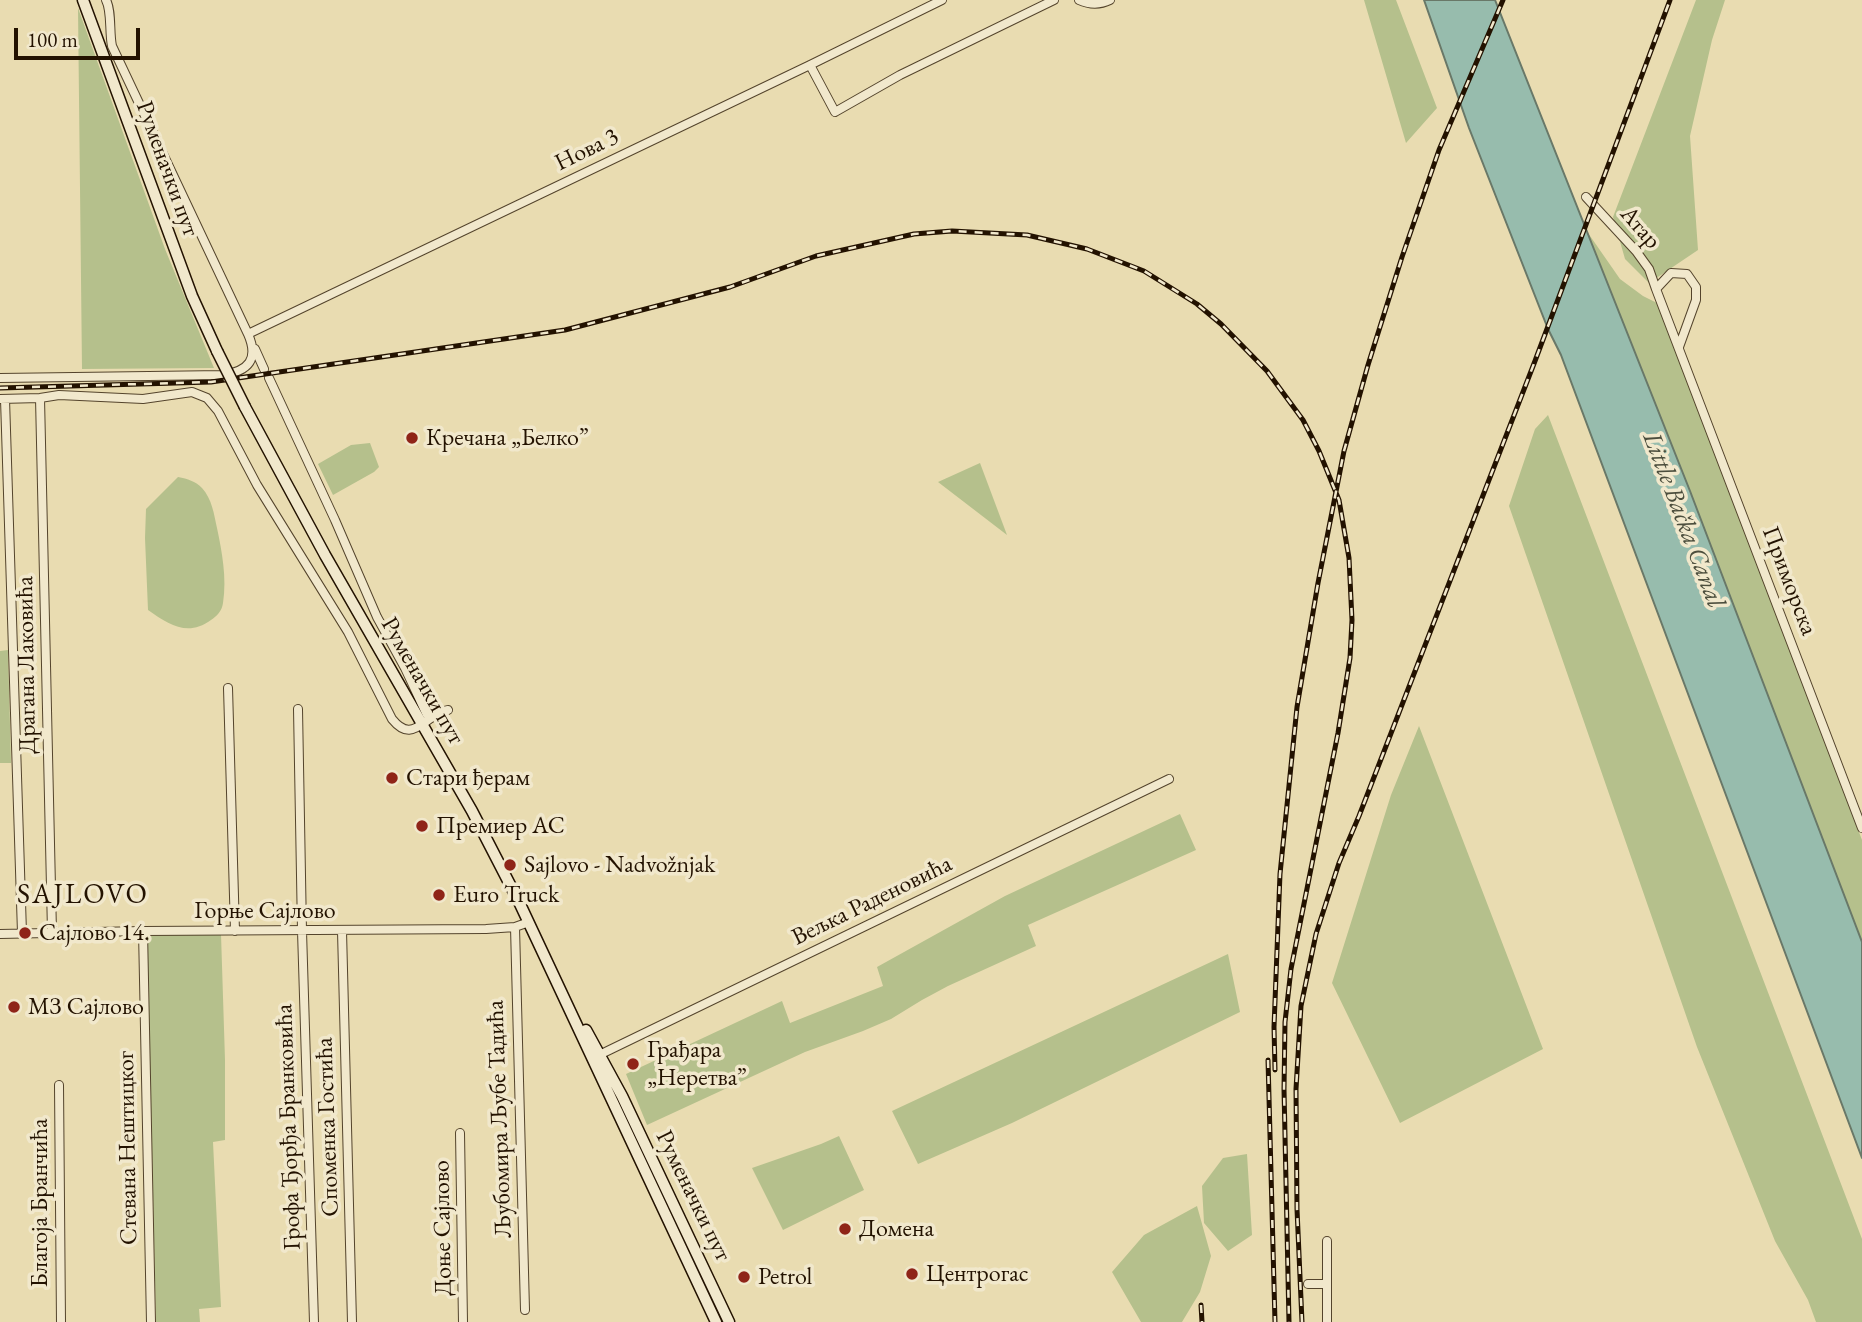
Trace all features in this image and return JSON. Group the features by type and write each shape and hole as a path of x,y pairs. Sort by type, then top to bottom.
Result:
{"main road":[{"name":"Руменачки пут","path":"84,1 192,296 217,351 332,567 472,811 729,1322"},
{"name":"Руменачки пут","path":"615,1095 716,1322"}],"street":[{"path":"106,0 110,8 112,46 264,369"},
{"name":"Нова 3","path":"248,334 942,0"},
{"path":"810,65 835,113 900,75 1054,0"},
{"path":"1079,0 1088,4 1103,4 1110,0"},
{"name":"Атар","path":"1586,197 1636,251 1649,269 1656,289"},
{"path":"1656,289 1671,273 1687,274 1696,287 1696,300 1679,347"},
{"name":"Приморска","path":"1656,289 1862,828"},
{"path":"0,378 223,375 238,371 249,364 253,345"},
{"path":"22,933 3,399 59,395 143,399 192,392 207,398 218,411 257,485 348,632 392,719 407,730 448,710 427,715 377,617 269,378"},
{"name":"Драгана Лаковића","path":"40,398 52,932"},
{"path":"228,688 235,931"},
{"name":"Грофа Ђорђа Бранковића","path":"298,709 314,1322"},
{"name":"Вељка Раденовића","path":"596,1056 1169,779"},
{"name":"Горње Сајлово","path":"0,934 486,929 515,927 529,922"},
{"name":"Љубомира Љубе Тадића","path":"515,927 525,1310"},
{"name":"Стевана Нештицког","path":"143,931 151,1322"},
{"name":"Споменка Гостића","path":"342,931 352,1322"},
{"name":"Благоја Бранчића","path":"59,1085 61,1322"},
{"name":"Доње Сајлово","path":"460,1133 463,1322"},
{"path":"1327,1241 1327,1322"},
{"path":"1308,1284 1327,1284"}],"green space":[{"path":"1364,0 1396,0 1437,108 1406,143"},
{"path":"1696,0 1725,0 1712,40 1690,136 1698,250 1649,283 1625,259 1613,217"},
{"path":"78,8 165,249 214,368 82,369"},
{"path":"1588,233 1620,279 1657,303 1862,840 1862,942 1690,491"},
{"path":"1548,415 1862,1239 1862,1322 1816,1322 1808,1300 1775,1241 1697,1047 1509,506 1535,429"},
{"path":"370,443 379,467 333,495 318,464 351,445"},
{"path":"980,463 1007,535 938,482"},
{"path":"178,477 197,484 208,497 221,546 224,584 222,608 213,618 194,628 171,624 148,610 146,509"},
{"path":"8,650 11,763 0,763 0,651"},
{"path":"1419,726 1543,1049 1400,1123 1332,983 1391,795"},
{"path":"1180,814 1196,850 1028,925 1036,946 948,986 891,1019 805,1052 647,1125 626,1074 782,1001 790,1023 883,986 877,967 1005,896"},
{"path":"154,934 221,934 225,1140 213,1142 221,1307 199,1309 200,1322 156,1322 147,943 148,938"},
{"path":"1228,954 1240,1012 1012,1123 918,1164 892,1111"},
{"path":"839,1136 864,1190 783,1230 752,1168"},
{"path":"1247,1154 1252,1235 1228,1251 1204,1223 1202,1186 1223,1158"},
{"path":"1197,1206 1211,1256 1200,1292 1182,1322 1141,1322 1112,1272 1144,1235"}],"water":[{"name":"Little Bačka Canal","path":"1424,0 1495,0 1690,491 1862,942 1862,1158 1561,355 1548,329 1469,128"}],"railway":[{"path":"1275,1070 1280,874 1297,707 1344,451 1402,257 1439,150 1503,0"},
{"path":"1302,1322 1296,1089 1301,1006 1316,934 1339,863 1535,361 1670,0"},
{"path":"0,388 211,382 565,330 730,287 816,256 914,234 952,231 1027,235 1087,249 1144,271 1197,304 1221,324 1267,371 1303,420 1339,500 1349,558 1352,620 1350,658 1338,733 1291,969 1285,1022 1289,1322"},
{"path":"1268,1060 1275,1322"},
{"path":"1201,1305 1202,1322"}],"place":[{"name":"Кречана „Белко”","path":"412,438"},
{"name":"Стари ђерам","path":"392,778"},
{"name":"Премиер АС","path":"422,826"},
{"name":"Sajlovo - Nadvožnjak","path":"510,865"},
{"name":"Euro Truck","path":"439,895"},
{"name":"Сајлово 14.","path":"25,933"},
{"name":"МЗ Сајлово","path":"14,1007"},
{"name":"Грађара „Неретва”","path":"633,1064"},
{"name":"Домена","path":"845,1229"},
{"name":"Центрогас","path":"912,1274"},
{"name":"Petrol","path":"744,1277"}],"district":[{"name":"SAJLOVO","path":"83,895"}]}
